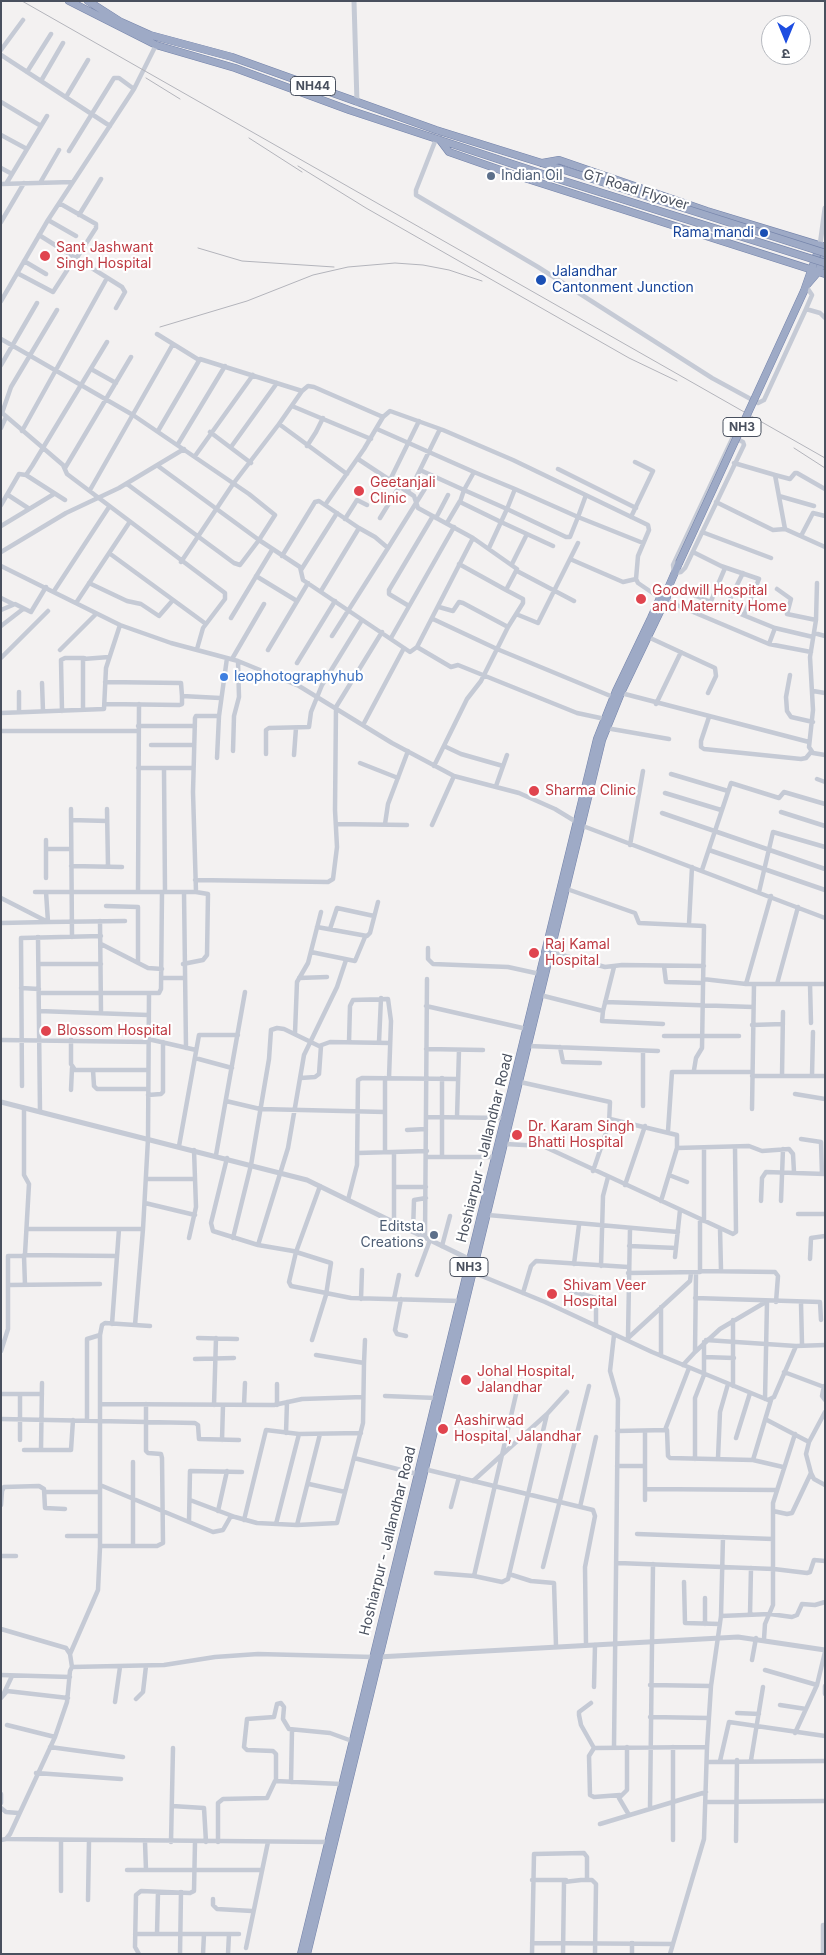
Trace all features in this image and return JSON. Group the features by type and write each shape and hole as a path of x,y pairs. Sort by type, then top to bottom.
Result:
{"highway":[{"name":"NH44","path":"68,1 156,45 235,68 438,139"},
{"name":"NH44","path":"88,1 121,22 150,35 232,57 357,103 542,163"},
{"name":"GT Road Flyover","path":"438,139 825,263"},
{"path":"438,139 449,152 817,272 825,254"},
{"path":"542,163 559,160 708,211 822,246"},
{"name":"GT Road Flyover","path":"542,163 825,254"},
{"path":"790,263 795,258 798,249 797,241 791,236"},
{"name":"NH3","path":"674,574 806,286 817,272 822,246"},
{"path":"790,263 806,286"},
{"name":"Hoshiarpur - Jallandhar Road","path":"307,1954 417,1474 460,1300 471,1271 471,1260 488,1215 567,889 597,739 604,719 647,636 674,574"},
{"name":"Hoshiarpur - Jallandhar Road","path":"301,1954 341,1784 376,1657 424,1468 476,1250 505,1118 540,974 580,824 617,695 664,597"}],"street":[{"path":"354,1 357,103"},
{"path":"1,50 23,20"},
{"path":"27,72 51,34"},
{"path":"41,81 63,43"},
{"path":"1,301 48,220 134,89 156,45"},
{"path":"1,55 110,126"},
{"path":"66,97 88,60"},
{"path":"69,151 114,78 119,78 134,89"},
{"path":"1,102 41,126"},
{"path":"4,184 47,116"},
{"path":"1,135 27,149"},
{"path":"438,139 416,190 416,195 538,267 712,378 758,403 764,400 812,295 806,286"},
{"path":"40,182 59,150"},
{"path":"1,168 12,174"},
{"path":"80,215 100,180"},
{"path":"4,184 72,182"},
{"path":"1,222 24,183"},
{"path":"17,273 53,292 96,227 95,223 59,203"},
{"path":"822,246 825,208"},
{"path":"48,220 76,236"},
{"path":"39,235 125,291 116,308"},
{"path":"24,261 46,274"},
{"path":"22,431 107,278"},
{"path":"1,366 36,303"},
{"path":"806,309 820,313 825,318"},
{"path":"58,310 8,394 2,412 65,468 67,474 90,490 129,523 225,593 225,599 206,624 197,649"},
{"path":"157,334 199,360 225,366 302,391"},
{"path":"1,339 158,431 275,515 239,565 127,484"},
{"path":"26,475 107,342"},
{"path":"90,490 173,344"},
{"path":"65,468 131,357"},
{"path":"158,431 199,360"},
{"path":"178,444 225,366"},
{"path":"91,369 116,383"},
{"path":"195,456 210,432 253,375"},
{"path":"231,447 277,384"},
{"path":"181,562 233,484 251,463 302,391 308,386 383,417"},
{"path":"292,406 371,439"},
{"path":"325,505 358,459 383,417 390,411 440,429 514,460 649,525 639,553 636,579 638,583 664,597 769,644 811,652"},
{"path":"1,428 6,417"},
{"path":"307,446 323,418"},
{"path":"390,480 419,421"},
{"path":"279,424 347,474"},
{"path":"377,429 578,517 643,543"},
{"path":"407,492 440,429"},
{"path":"210,432 251,463"},
{"path":"734,438 744,444 734,463 693,552 683,570 674,574 673,564 734,438"},
{"path":"1,552 66,513 127,484 184,449"},
{"path":"358,459 414,496 415,504 489,548 517,567 517,571 574,601"},
{"path":"631,517 653,471 635,462"},
{"path":"734,463 791,479 795,473 798,473 825,489"},
{"path":"158,466 301,570"},
{"path":"558,469 636,508"},
{"path":"420,470 566,537 570,536 586,495"},
{"path":"447,523 474,472"},
{"path":"1,505 19,474 26,475 65,500"},
{"path":"775,475 785,530"},
{"path":"380,518 400,487"},
{"path":"332,636 426,487"},
{"path":"489,548 515,489"},
{"path":"1,526 54,494"},
{"path":"8,495 28,508"},
{"path":"409,606 389,594 389,590 448,495"},
{"path":"779,496 814,506"},
{"path":"610,506 614,497"},
{"path":"345,519 357,500 367,505"},
{"path":"282,556 315,502 319,501 375,537 388,548"},
{"path":"460,501 553,546"},
{"path":"716,502 773,530 785,530 825,547"},
{"path":"54,591 109,507"},
{"path":"337,513 301,570 301,578 348,611 413,652 433,619 473,538"},
{"path":"801,536 813,513 825,516"},
{"path":"76,603 129,523"},
{"path":"390,638 454,527"},
{"path":"321,591 359,528"},
{"path":"702,532 771,558"},
{"path":"512,564 527,534"},
{"path":"516,614 538,622 578,542"},
{"path":"231,618 272,550"},
{"path":"693,552 725,568 759,580 744,615"},
{"path":"109,553 206,624"},
{"path":"570,559 623,582 636,579"},
{"path":"434,766 468,699 483,676 524,600 459,564"},
{"path":"1,566 120,625 159,639 238,661 299,686 336,706 408,752 454,776 496,786 539,800 580,824 630,845 702,870 825,918"},
{"path":"711,601 725,568"},
{"path":"506,590 517,571"},
{"path":"726,607 743,573"},
{"path":"256,576 297,601"},
{"path":"89,583 126,601 141,604 158,616 173,600"},
{"path":"268,650 308,583"},
{"path":"811,752 809,742 813,722 813,690 811,652 816,620 817,583"},
{"path":"669,585 775,628 825,636"},
{"path":"32,611 46,587"},
{"path":"776,588 791,599 787,614 816,620"},
{"path":"1,598 42,617"},
{"path":"297,663 335,601"},
{"path":"439,607 453,611 460,602 508,627"},
{"path":"1,610 13,604"},
{"path":"217,758 220,698 229,658 264,604"},
{"path":"1,626 22,609"},
{"path":"1,658 48,611"},
{"path":"60,650 96,614"},
{"path":"433,619 497,649 617,695 809,742"},
{"path":"266,754 267,729 309,727 311,712 326,677 362,620"},
{"path":"1,713 104,709 106,704 105,682 109,657 120,625"},
{"path":"769,644 775,628"},
{"path":"195,880 330,882 334,879 336,871 336,706 382,632"},
{"path":"647,636 715,668 716,676 708,693"},
{"path":"417,647 453,668 458,665 577,713 604,719"},
{"path":"363,725 404,648"},
{"path":"656,704 680,652"},
{"path":"62,710 61,660 65,658 109,657"},
{"path":"84,658 84,710"},
{"path":"233,751 234,716 239,697 238,661"},
{"path":"790,675 786,697 787,710 792,716 813,722"},
{"path":"105,682 180,683 182,696 181,704 106,704"},
{"path":"42,683 43,711"},
{"path":"813,690 825,693"},
{"path":"19,692 19,712"},
{"path":"182,696 220,698"},
{"path":"138,704 138,892"},
{"path":"196,892 194,745 196,716 219,716"},
{"path":"708,717 701,742 701,747 704,749 801,759 806,758 811,752"},
{"path":"1,731 195,726"},
{"path":"294,755 296,728"},
{"path":"606,728 669,739"},
{"path":"152,744 194,745"},
{"path":"444,746 467,756 503,766"},
{"path":"385,824 388,804 408,752"},
{"path":"811,752 825,755"},
{"path":"496,786 506,755"},
{"path":"360,763 398,778"},
{"path":"138,768 194,768"},
{"path":"21,988 39,991 148,993 161,991 164,768"},
{"path":"630,845 643,771"},
{"path":"671,774 728,791"},
{"path":"432,825 454,776"},
{"path":"816,779 825,782"},
{"path":"702,870 731,784 734,783 779,798 784,792 825,804"},
{"path":"665,793 721,810"},
{"path":"71,809 72,937"},
{"path":"107,809 108,866"},
{"path":"781,812 825,826"},
{"path":"662,813 825,869"},
{"path":"71,820 107,821"},
{"path":"336,824 407,825"},
{"path":"759,892 768,849 774,831 825,847"},
{"path":"46,840 46,878"},
{"path":"46,849 71,848"},
{"path":"709,850 825,890"},
{"path":"71,866 122,867"},
{"path":"689,924 692,867"},
{"path":"567,889 636,913 639,923 689,924 704,927 702,1048 696,1058 694,1070"},
{"path":"34,892 196,892 208,894 207,955 204,960 184,964"},
{"path":"46,892 48,922"},
{"path":"184,892 186,1048"},
{"path":"746,984 771,896"},
{"path":"1,898 48,922"},
{"path":"311,952 346,960 356,960 364,937 370,933 378,902"},
{"path":"106,906 138,907 138,962"},
{"path":"777,984 798,907"},
{"path":"330,929 337,908 374,916"},
{"path":"295,1033 296,990 299,978 308,963 321,912"},
{"path":"100,921 101,1013"},
{"path":"1,923 125,921"},
{"path":"317,927 364,937"},
{"path":"22,1086 21,938 100,936"},
{"path":"38,937 40,1112"},
{"path":"101,944 148,968 162,969"},
{"path":"428,948 428,960 432,964 514,968 540,974"},
{"path":"551,952 595,965 614,967 704,966"},
{"path":"258,1245 288,1148 304,1055 338,987 346,960"},
{"path":"39,964 101,964"},
{"path":"664,966 665,981 667,983 703,981 746,984 825,984"},
{"path":"614,967 602,1021 663,1024"},
{"path":"299,978 327,977"},
{"path":"162,978 184,978"},
{"path":"417,1275 427,1239 427,979"},
{"path":"752,1109 752,1007 754,984"},
{"path":"810,984 812,1023"},
{"path":"216,1155 245,992"},
{"path":"135,1325 148,1138 148,993"},
{"path":"540,995 603,1010"},
{"path":"379,1042 381,998"},
{"path":"349,1042 350,1006 353,1000 381,998 390,1000 385,1152"},
{"path":"605,1002 752,1007"},
{"path":"426,1006 527,1029"},
{"path":"39,1012 148,1015"},
{"path":"782,1076 783,1012"},
{"path":"752,1025 783,1024"},
{"path":"233,1238 251,1165 269,1059 271,1030 277,1028 295,1033 321,1046 330,1042 390,1043"},
{"path":"812,1076 813,1032"},
{"path":"179,1146 198,1037 200,1034 238,1035"},
{"path":"664,1036 739,1036"},
{"path":"1,1040 148,1040 196,1050"},
{"path":"71,1040 71,1090"},
{"path":"93,1070 94,1086 97,1089 161,1094 163,1092 163,1042"},
{"path":"301,1078 315,1077 319,1074 321,1046"},
{"path":"528,1046 658,1051"},
{"path":"560,1047 563,1062 600,1063"},
{"path":"426,1049 483,1050"},
{"path":"457,1117 459,1050"},
{"path":"642,1050 643,1106"},
{"path":"195,1058 232,1068"},
{"path":"72,1068 74,1070 148,1070"},
{"path":"668,1131 671,1073 694,1070 782,1076 825,1076"},
{"path":"348,1200 356,1170 358,1152 358,1080 387,1078 458,1079"},
{"path":"442,1078 442,1157"},
{"path":"520,1082 609,1101 612,1104 610,1118 594,1171"},
{"path":"794,1094 825,1099"},
{"path":"226,1101 260,1109 385,1112"},
{"path":"1,1102 280,1172 320,1186 471,1260"},
{"path":"24,1108 24,1175 29,1184 24,1256 25,1285"},
{"path":"426,1117 505,1118"},
{"path":"610,1118 677,1134 677,1148 661,1201"},
{"path":"626,1185 645,1126"},
{"path":"406,1130 426,1129"},
{"path":"761,1201 764,1173 794,1172 823,1174 821,1142 801,1139"},
{"path":"505,1144 540,1145 731,1234 736,1232 735,1147"},
{"path":"677,1148 751,1147 762,1151 783,1150 792,1152 794,1172"},
{"path":"695,1352 696,1272 702,1220 704,1148"},
{"path":"189,1238 195,1215 194,1150"},
{"path":"781,1201 783,1150"},
{"path":"358,1152 427,1151"},
{"path":"394,1152 394,1222"},
{"path":"426,1157 496,1157"},
{"path":"227,1158 211,1228 216,1233 233,1238 296,1252 332,1263 326,1295 312,1340"},
{"path":"669,1175 687,1182"},
{"path":"602,1266 603,1196 608,1177"},
{"path":"146,1179 195,1179"},
{"path":"320,1186 296,1252 290,1284 294,1287 326,1295 361,1299 460,1300"},
{"path":"394,1187 426,1186"},
{"path":"413,1232 414,1200 426,1198"},
{"path":"145,1202 195,1215"},
{"path":"675,1257 680,1210"},
{"path":"798,1214 825,1214"},
{"path":"488,1215 579,1225 678,1232"},
{"path":"442,1246 450,1216"},
{"path":"574,1264 579,1225"},
{"path":"720,1228 721,1270"},
{"path":"27,1229 143,1229"},
{"path":"112,1324 119,1229"},
{"path":"627,1339 630,1229"},
{"path":"810,1259 811,1238 825,1236"},
{"path":"629,1246 676,1248"},
{"path":"2,1254 8,1256 117,1256"},
{"path":"1,1351 8,1329 8,1256"},
{"path":"523,1293 534,1261 628,1267"},
{"path":"361,1299 362,1270"},
{"path":"628,1273 721,1270 777,1273 776,1302"},
{"path":"471,1271 704,1375 771,1400"},
{"path":"627,1339 690,1281 696,1272"},
{"path":"394,1299 399,1275"},
{"path":"9,1285 100,1284"},
{"path":"571,1291 596,1298 596,1326"},
{"path":"695,1298 821,1304 821,1320"},
{"path":"401,1299 395,1330 397,1334 406,1336"},
{"path":"683,1365 705,1341 733,1320 766,1302"},
{"path":"765,1399 766,1302"},
{"path":"801,1303 802,1344"},
{"path":"661,1307 661,1356"},
{"path":"718,1458 720,1412 730,1385 734,1358 733,1320"},
{"path":"70,1654 98,1590 100,1546 100,1335 102,1325 150,1326"},
{"path":"87,1421 87,1339 100,1335"},
{"path":"614,1335 610,1371 618,1400 618,1563 614,1747"},
{"path":"198,1338 237,1339"},
{"path":"214,1405 216,1338"},
{"path":"190,1500 244,1520 297,1525 337,1523 364,1419 363,1397 366,1340"},
{"path":"705,1341 796,1346 802,1344 825,1345"},
{"path":"695,1459 695,1398 704,1375 705,1341"},
{"path":"753,1460 767,1420 771,1400 796,1346"},
{"path":"316,1356 364,1363"},
{"path":"704,1357 734,1358"},
{"path":"195,1359 234,1358"},
{"path":"665,1430 689,1368"},
{"path":"784,1372 824,1386 822,1396 825,1400"},
{"path":"41,1450 42,1383"},
{"path":"244,1405 245,1383"},
{"path":"277,1384 277,1405"},
{"path":"544,1567 589,1386"},
{"path":"474,1576 517,1390"},
{"path":"473,1481 547,1414 567,1392"},
{"path":"736,1438 750,1393"},
{"path":"1,1394 42,1394"},
{"path":"20,1394 20,1440"},
{"path":"385,1396 436,1398"},
{"path":"100,1404 277,1405 302,1399 363,1397"},
{"path":"286,1433 287,1402"},
{"path":"100,1546 157,1546 163,1543 162,1458 159,1454 147,1452 146,1404"},
{"path":"222,1440 223,1405"},
{"path":"825,1412 809,1442 806,1454 814,1479 825,1486"},
{"path":"436,1574 474,1576 502,1582 507,1580 547,1414"},
{"path":"1,1419 195,1423 198,1425 199,1439 238,1440"},
{"path":"24,1450 71,1450 74,1420"},
{"path":"767,1420 809,1442"},
{"path":"244,1520 266,1430 299,1434 361,1433"},
{"path":"617,1431 665,1430"},
{"path":"665,1430 667,1430 669,1458 753,1460 784,1467"},
{"path":"645,1431 645,1500"},
{"path":"276,1524 299,1434"},
{"path":"297,1525 309,1484 320,1434"},
{"path":"764,1639 765,1624 773,1605 772,1511 776,1490 795,1434"},
{"path":"580,1507 596,1437"},
{"path":"354,1458 417,1474"},
{"path":"133,1462 133,1546"},
{"path":"618,1466 645,1466"},
{"path":"424,1468 593,1510 595,1514 585,1560 586,1644"},
{"path":"189,1521 190,1471 242,1472"},
{"path":"218,1511 227,1471"},
{"path":"772,1511 792,1513 811,1473"},
{"path":"451,1507 459,1477"},
{"path":"309,1484 345,1492"},
{"path":"1,1506 4,1487 38,1486 42,1487 44,1492 45,1508 66,1509"},
{"path":"100,1486 217,1533 223,1530 231,1516"},
{"path":"645,1489 776,1490"},
{"path":"44,1492 100,1492"},
{"path":"637,1534 773,1539"},
{"path":"67,1536 100,1536"},
{"path":"670,1954 703,1846 706,1802 706,1747 711,1686 721,1616 723,1537"},
{"path":"1,1556 16,1556"},
{"path":"618,1563 774,1568 807,1573 810,1572 814,1560 825,1561"},
{"path":"650,1808 650,1685 653,1564"},
{"path":"750,1615 751,1568"},
{"path":"509,1574 531,1581 554,1583 556,1646"},
{"path":"684,1582 684,1622 720,1624"},
{"path":"705,1598 705,1624"},
{"path":"721,1616 770,1614 795,1616 802,1604 815,1605 825,1602"},
{"path":"1,1629 64,1647 70,1654 72,1667 68,1698 54,1737 4,1840 328,1842"},
{"path":"72,1667 146,1666 236,1654 376,1657 719,1637 756,1638 825,1651 817,1685 795,1733"},
{"path":"752,1660 756,1638"},
{"path":"594,1687 595,1644"},
{"path":"136,1698 143,1692 146,1666"},
{"path":"115,1702 120,1667"},
{"path":"765,1670 817,1685"},
{"path":"820,1673 825,1680"},
{"path":"1,1675 70,1677"},
{"path":"1,1698 12,1676"},
{"path":"650,1685 711,1686"},
{"path":"825,1686 825,1694"},
{"path":"751,1760 763,1687"},
{"path":"4,1693 9,1691 68,1698"},
{"path":"276,1781 276,1754 273,1751 247,1750 244,1746 245,1720 249,1718 272,1718 277,1704 281,1703 284,1707 283,1716 287,1727 292,1730 330,1733 352,1741"},
{"path":"591,1703 579,1715 581,1726 594,1748"},
{"path":"780,1705 806,1709"},
{"path":"737,1713 759,1714"},
{"path":"275,1714 283,1716"},
{"path":"650,1717 708,1718"},
{"path":"720,1761 730,1722 825,1736"},
{"path":"6,1725 54,1737"},
{"path":"291,1782 292,1730"},
{"path":"50,1747 123,1757"},
{"path":"594,1748 589,1756 590,1795 594,1797 620,1795 627,1790 627,1747"},
{"path":"673,1747 673,1840"},
{"path":"594,1748 706,1747"},
{"path":"172,1842 173,1748"},
{"path":"707,1762 737,1760 825,1761"},
{"path":"736,1841 737,1760"},
{"path":"36,1774 122,1779"},
{"path":"218,1842 220,1800 267,1798 272,1784 276,1781 341,1784"},
{"path":"600,1824 706,1792"},
{"path":"1,1794 1,1803"},
{"path":"620,1795 620,1800 630,1815"},
{"path":"706,1802 825,1801"},
{"path":"172,1806 202,1807 206,1810 206,1842"},
{"path":"1,1808 4,1811 18,1813"},
{"path":"61,1840 61,1891"},
{"path":"88,1900 89,1840"},
{"path":"145,1842 146,1870"},
{"path":"139,1954 135,1951 136,1895 141,1891 194,1891 196,1870 195,1842"},
{"path":"246,1948 252,1911 268,1842"},
{"path":"532,1954 534,1854 581,1852 587,1857 587,1880"},
{"path":"127,1870 261,1870"},
{"path":"532,1880 594,1881 596,1884 596,1954"},
{"path":"563,1954 564,1883 566,1880"},
{"path":"157,1934 158,1892"},
{"path":"180,1954 181,1892"},
{"path":"213,1899 213,1905 218,1909 252,1911"},
{"path":"823,1954 823,1925 825,1925"},
{"path":"135,1934 240,1934"},
{"path":"203,1954 204,1934"},
{"path":"228,1954 229,1934"},
{"path":"532,1943 672,1944"},
{"path":"632,1944 632,1954"}],"railway":[{"path":"22,1 825,458"},
{"path":"146,78 180,99"},
{"path":"249,138 302,172"},
{"path":"298,166 366,208 629,358 677,381"},
{"path":"198,248 242,261 334,267"},
{"path":"160,327 247,301 313,275 348,267 395,263 423,265 449,270 482,281"},
{"path":"794,448 825,468"}],"place":[{"name":"Indian Oil","path":"491,176"},
{"name":"Rama mandi","path":"764,233"},
{"name":"Sant Jashwant Singh Hospital","path":"45,256"},
{"name":"Jalandhar Cantonment Junction","path":"541,280"},
{"name":"Geetanjali Clinic","path":"359,491"},
{"name":"Goodwill Hospital and Maternity Home","path":"641,599"},
{"name":"leophotographyhub","path":"224,677"},
{"name":"Sharma Clinic","path":"534,791"},
{"name":"Raj Kamal Hospital","path":"534,953"},
{"name":"Blossom Hospital","path":"46,1031"},
{"name":"Dr. Karam Singh Bhatti Hospital","path":"517,1135"},
{"name":"Editsta Creations","path":"434,1235"},
{"name":"Shivam Veer Hospital","path":"552,1294"},
{"name":"Johal Hospital, Jalandhar","path":"466,1380"},
{"name":"Aashirwad Hospital, Jalandhar","path":"443,1429"}]}
